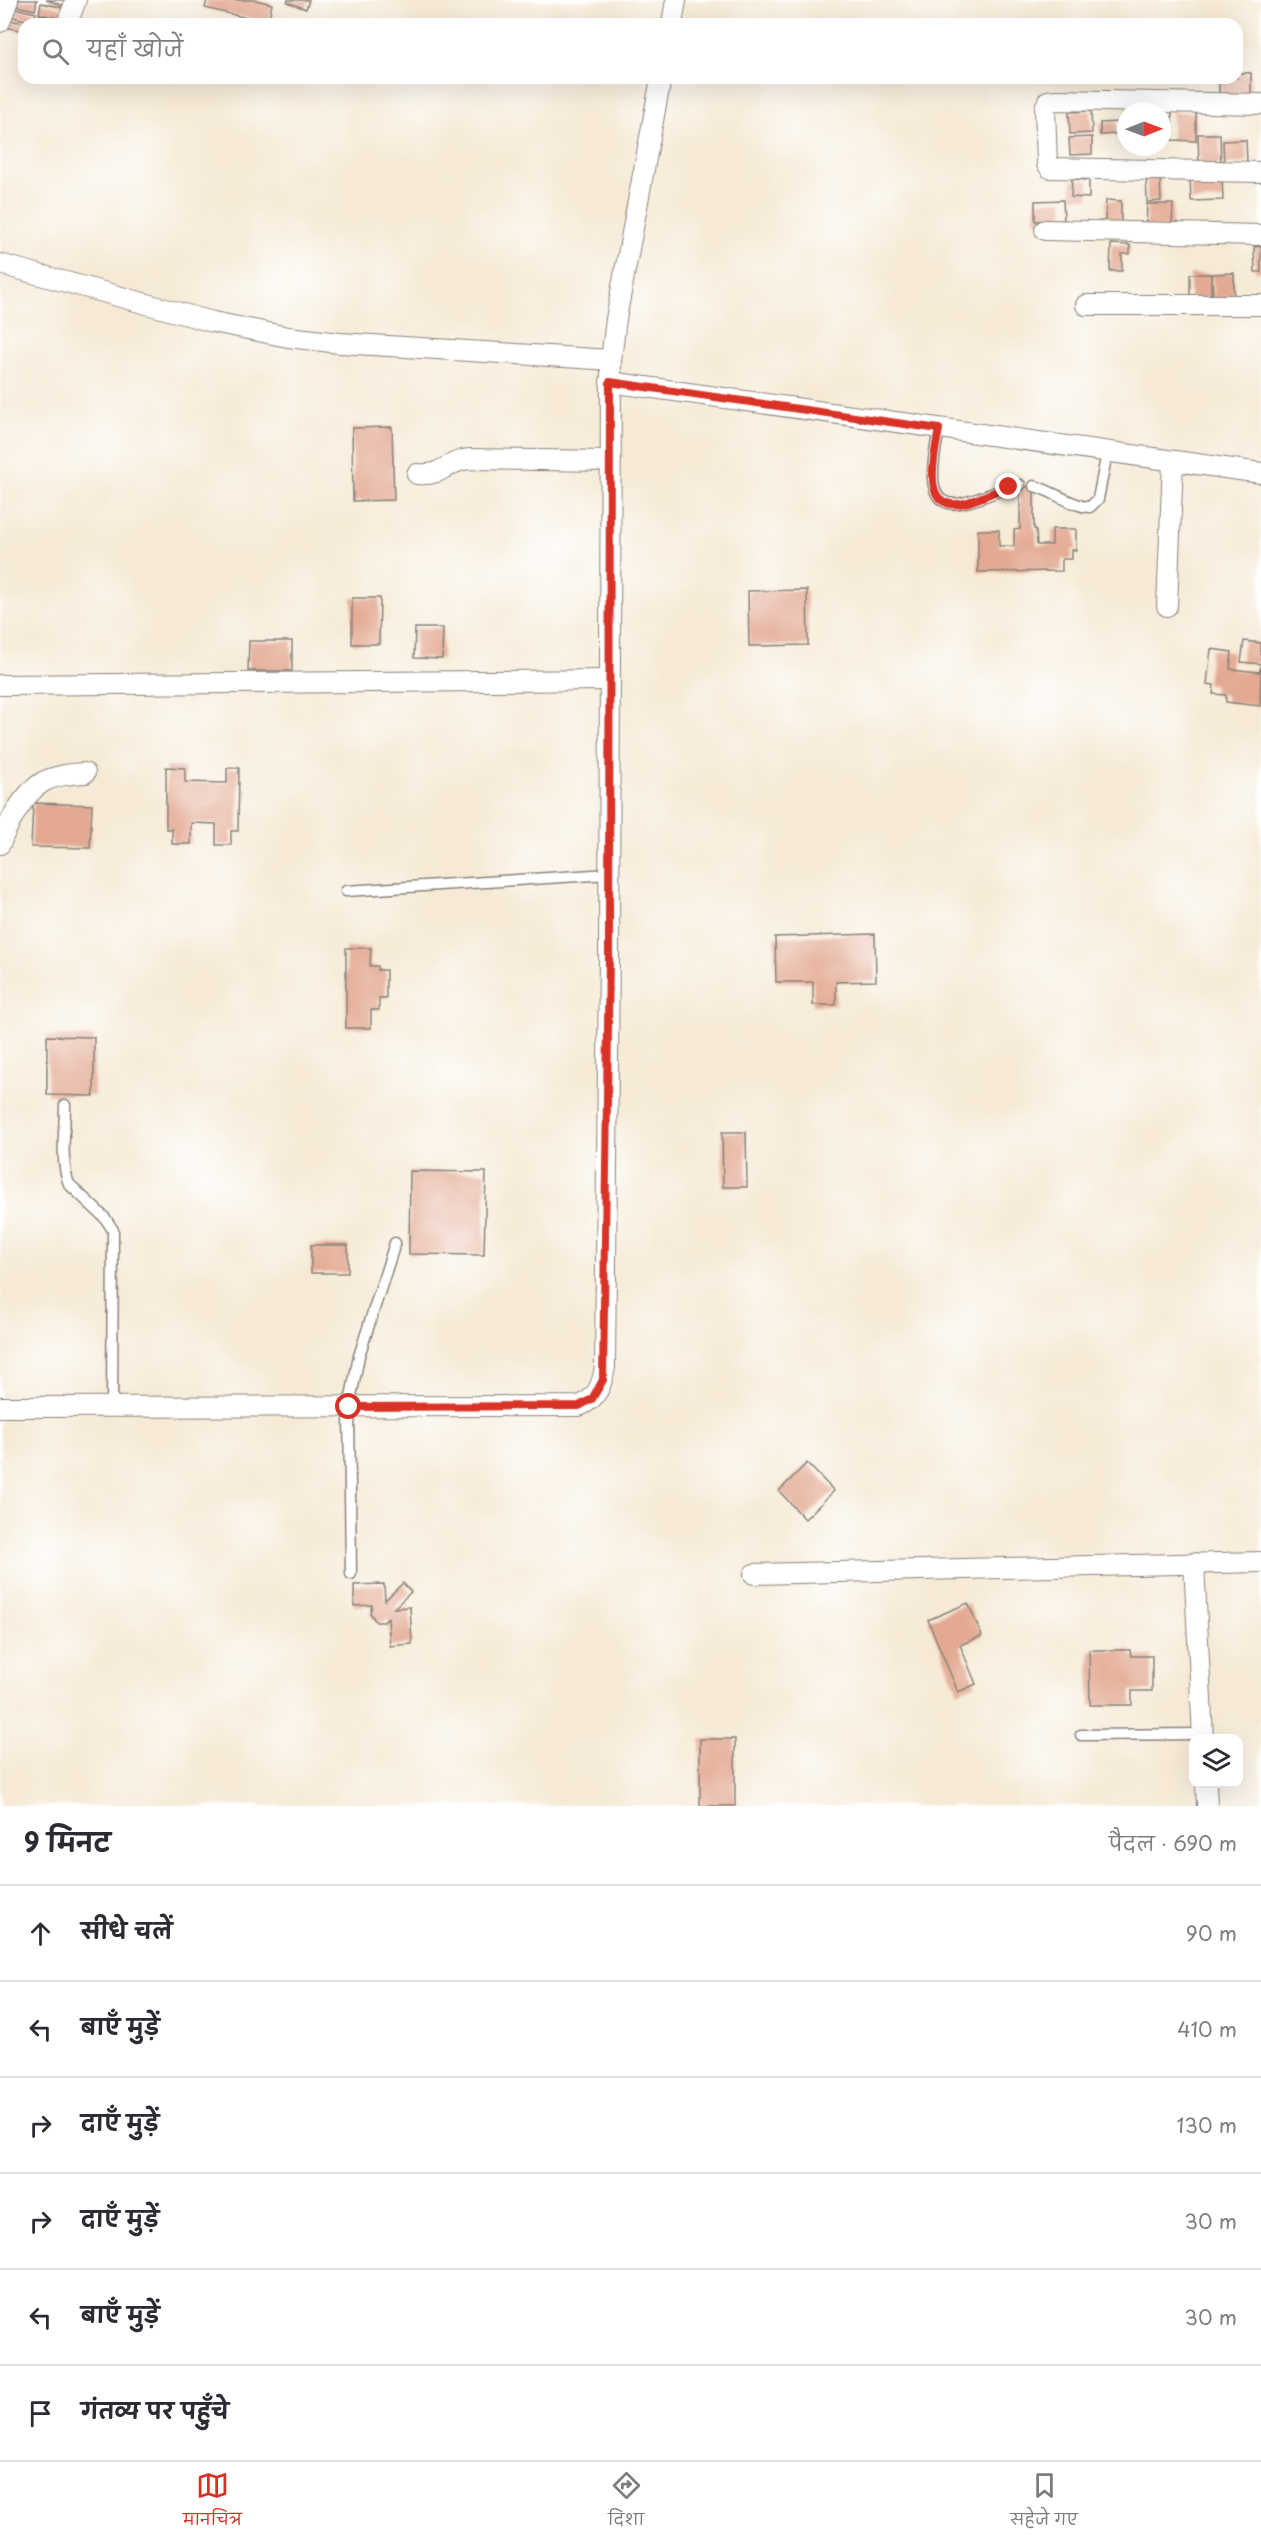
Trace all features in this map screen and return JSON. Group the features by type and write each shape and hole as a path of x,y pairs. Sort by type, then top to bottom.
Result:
{"street":[{"path":"0,22 8,0"},
{"path":"69,18 76,0"},
{"path":"673,18 676,0"},
{"path":"0,1407 579,1406 586,1404 598,1391 605,1367 610,360 661,84"},
{"path":"1261,104 1056,100 1048,101 1045,108 1047,164 1050,168 1261,172"},
{"path":"1045,230 1261,235"},
{"path":"0,264 213,322 288,337 340,343 610,360"},
{"path":"1086,305 1261,305"},
{"path":"610,382 1261,473"},
{"path":"417,474 434,475 452,464 470,459 610,461"},
{"path":"1167,606 1173,462"},
{"path":"0,685 610,680"},
{"path":"0,844 5,830 36,787 55,777 85,773"},
{"path":"754,1574 1261,1562"},
{"path":"1194,1563 1203,1734"},
{"path":"1206,1788 1207,1806"}],"lane":[{"path":"939,429 932,482 943,500 952,504 966,502 1020,485"},
{"path":"1034,486 1061,496 1081,507 1090,507 1095,504 1100,495 1107,453"},
{"path":"346,891 609,874"},
{"path":"65,1106 64,1162 67,1179 69,1184 105,1218 113,1230 112,1408"},
{"path":"351,1574 349,1407 358,1362 394,1243"},
{"path":"1081,1735 1189,1736"}],"building":[{"path":"12,0 37,0 35,10 11,5"},
{"path":"46,0 66,0 65,6"},
{"path":"207,0 256,0 272,4 269,18 247,18 205,8"},
{"path":"288,0 309,0 306,9 287,2"},
{"path":"41,3 64,8 62,18 39,14"},
{"path":"14,8 36,13 35,18 12,17"},
{"path":"6,19 18,22 18,30 4,27"},
{"path":"1243,73 1251,73 1251,97 1219,98 1219,84 1243,84"},
{"path":"1091,111 1092,133 1070,134 1069,112"},
{"path":"1172,112 1196,112 1196,141 1172,140"},
{"path":"1117,122 1117,134 1100,135 1100,123"},
{"path":"1198,134 1220,134 1221,165 1199,166"},
{"path":"1092,137 1092,154 1070,155 1069,138"},
{"path":"1246,140 1247,163 1224,164 1223,141"},
{"path":"1146,174 1160,174 1161,201 1147,202"},
{"path":"1222,177 1223,200 1191,201 1190,178"},
{"path":"1072,179 1089,180 1089,198 1071,197"},
{"path":"1063,200 1064,220 1035,221 1035,201"},
{"path":"1106,200 1121,201 1121,222 1105,222"},
{"path":"1147,204 1173,204 1172,228 1146,228"},
{"path":"1111,244 1130,245 1130,254 1122,254 1122,271 1110,271"},
{"path":"1261,246 1261,272 1255,272 1254,247"},
{"path":"1234,273 1234,300 1213,300 1212,274"},
{"path":"1190,274 1211,274 1211,300 1190,300"},
{"path":"392,427 394,500 353,501 352,428"},
{"path":"1020,487 1034,487 1034,529 1036,529 1037,545 1052,545 1052,529 1076,529 1076,550 1072,550 1072,559 1062,559 1062,571 978,572 978,530 999,530 999,546 1014,546 1014,530 1020,529"},
{"path":"807,590 808,645 749,646 748,591"},
{"path":"352,598 380,598 379,644 352,644"},
{"path":"415,628 443,628 442,659 414,658"},
{"path":"249,641 292,641 292,671 248,671"},
{"path":"1244,641 1261,643 1261,664 1241,662"},
{"path":"1211,649 1232,652 1230,669 1259,672 1261,666 1260,706 1226,702 1226,695 1213,694 1214,685 1207,684"},
{"path":"166,767 185,768 185,782 227,783 227,768 239,768 238,831 231,831 231,845 216,845 216,824 191,823 191,844 172,844 172,829 166,829"},
{"path":"33,803 92,805 90,848 31,847"},
{"path":"875,934 876,981 836,982 836,1005 813,1005 813,982 776,982 775,937"},
{"path":"346,948 371,948 370,966 378,966 378,970 386,970 386,998 379,998 379,1010 371,1010 371,1028 346,1028"},
{"path":"47,1036 94,1037 94,1096 47,1095"},
{"path":"722,1132 746,1132 747,1187 723,1187"},
{"path":"410,1171 486,1172 484,1255 409,1254"},
{"path":"311,1245 348,1245 348,1273 311,1273"},
{"path":"807,1463 834,1491 805,1519 779,1491"},
{"path":"403,1583 411,1592 394,1608 410,1607 412,1644 390,1646 388,1618 384,1622 376,1622 370,1613 372,1605 354,1606 354,1585 384,1584 385,1600"},
{"path":"968,1603 982,1636 960,1645 976,1684 958,1692 928,1620"},
{"path":"1089,1650 1130,1650 1131,1656 1152,1656 1152,1691 1132,1691 1132,1705 1090,1705"},
{"path":"700,1739 735,1739 735,1806 700,1806"}],"route":[{"path":"349,1407 579,1406 592,1399 603,1380 605,1367 609,957 610,382 939,429 932,482 943,500 959,504 1009,487"}]}
